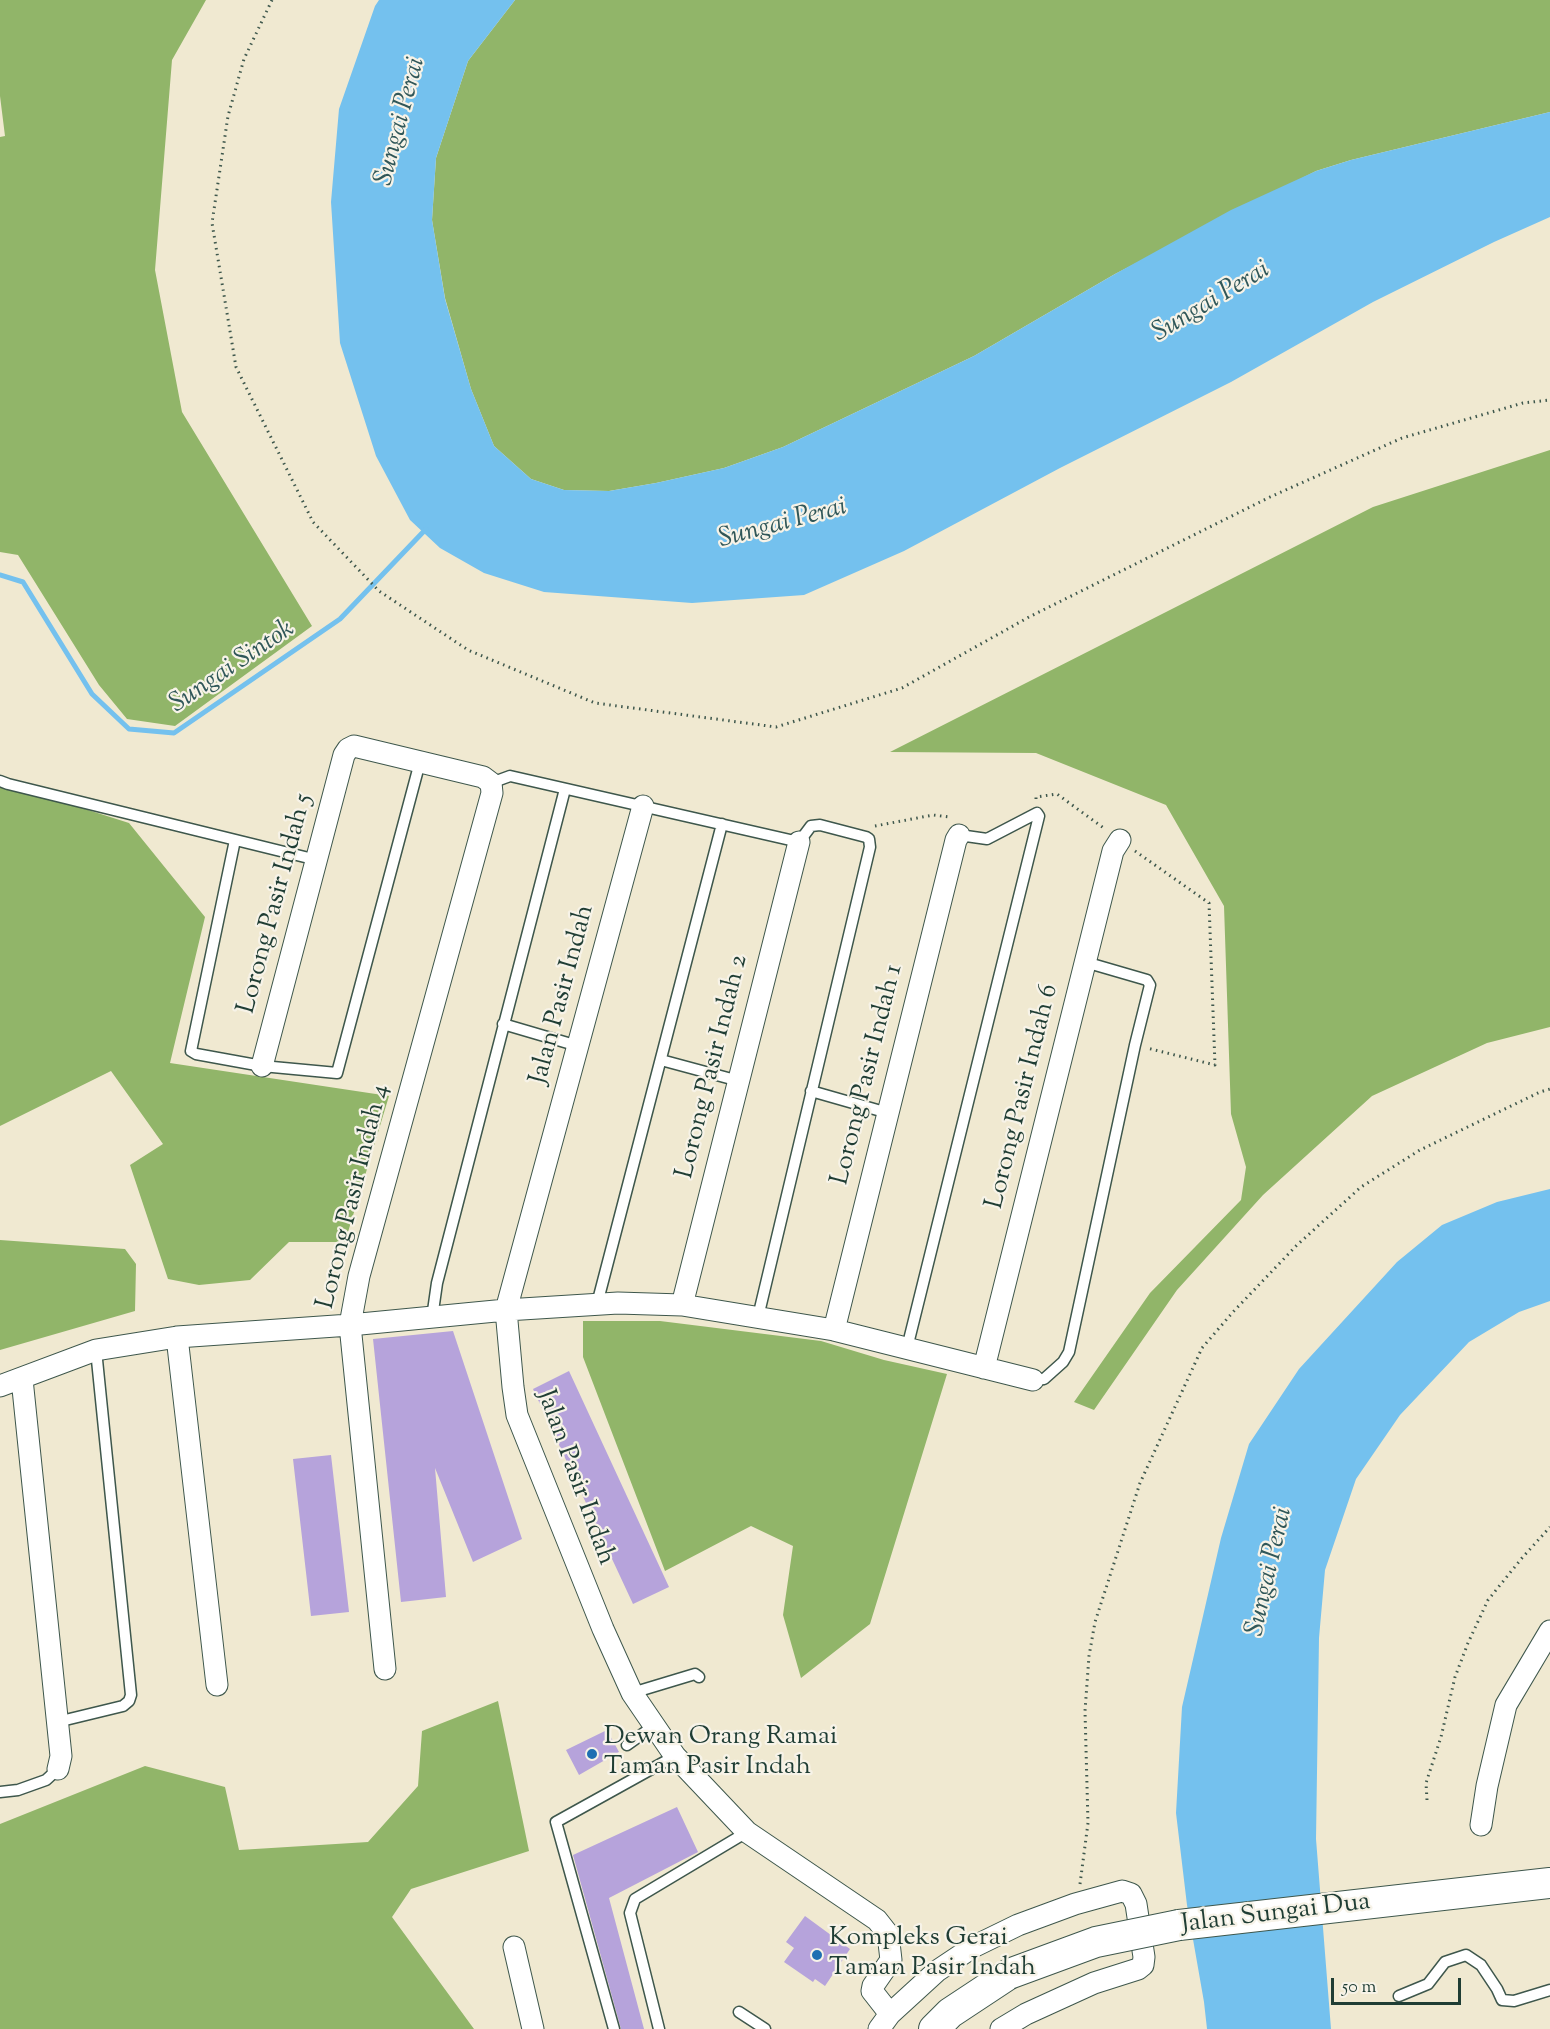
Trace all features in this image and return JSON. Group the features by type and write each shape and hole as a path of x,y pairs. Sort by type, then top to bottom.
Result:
{"main road":[{"name":"Jalan Sungai Dua","path":"934,2029 950,2013 1009,1974 1096,1942 1179,1926 1550,1883"}],"street":[{"name":"Lorong Pasir Indah 5","path":"262,1066 344,755 348,749 354,747 420,762"},
{"path":"420,762 483,777 491,783"},
{"name":"Lorong Pasir Indah 4","path":"385,1669 350,1325 359,1276 492,793 491,783"},
{"name":"Jalan Pasir Indah","path":"643,806 506,1310 517,1415 603,1629 632,1693 675,1756 747,1832 877,1920 888,1934 891,1960 872,1991 885,2021"},
{"name":"Lorong Pasir Indah 1","path":"834,1330 959,835"},
{"name":"Lorong Pasir Indah 6","path":"984,1368 1113,851 1120,840"},
{"name":"Lorong Pasir Indah 2","path":"682,1305 799,842"},
{"path":"0,1386 96,1350 177,1337 597,1304 682,1305 834,1330 1033,1380"},
{"path":"177,1337 217,1685"},
{"path":"22,1379 61,1756 58,1769"},
{"path":"1481,1824 1486,1786 1506,1705 1550,1631"},
{"path":"885,2021 937,1971 973,1947 1018,1924 1075,1904 1122,1892 1131,1894 1136,1904 1144,1957 1143,1965 1138,1969 1094,1983 1035,2009 1001,2029"},
{"path":"513,1947 533,2029"}],"lane":[{"path":"235,840 191,1051 196,1054 262,1066 337,1073 420,762"},
{"path":"491,783 510,776 799,842 811,826 820,825 866,837 871,843 758,1317"},
{"path":"0,781 316,860"},
{"path":"432,1318 437,1283 565,789"},
{"path":"907,1348 1039,816 1037,813 987,839 959,835"},
{"path":"597,1304 722,824"},
{"path":"1033,1380 1044,1379 1063,1362 1069,1352 1150,985 1148,980 1085,962"},
{"path":"503,1024 578,1046"},
{"path":"661,1060 739,1081"},
{"path":"811,1091 888,1113"},
{"path":"57,1722 123,1706 129,1701 131,1695 96,1350"},
{"path":"632,1693 694,1674 699,1677"},
{"path":"627,1745 655,1725"},
{"path":"614,2029 556,1822 675,1756"},
{"path":"0,1792 18,1790 46,1780 58,1769"},
{"path":"659,2029 630,1913 634,1899 747,1832"},
{"path":"1399,1995 1428,1984 1445,1962 1466,1955 1481,1965 1502,2000 1514,2001 1550,1990"},
{"path":"739,2012 765,2029"}],"path":[{"path":"272,0 240,70 228,116 213,223 236,367 313,522 379,591 468,650 595,703 776,727 902,688 1029,617 1270,497 1402,438 1523,403 1550,400"},
{"path":"1037,813 1036,796 1057,795 1209,903 1215,1065 1135,1045"},
{"path":"866,837 875,826 933,815 949,817 959,835"},
{"path":"1075,1904 1081,1880 1088,1823 1085,1711 1089,1656 1095,1622 1140,1483 1202,1348 1297,1245 1361,1187 1420,1150 1550,1089"},
{"path":"1427,1800 1426,1783 1441,1737 1455,1677 1468,1643 1488,1600 1550,1527"}],"green space":[{"path":"0,0 206,0 172,60 155,270 182,412 312,626 175,726 127,719 99,685 18,555 0,552 0,137 5,136 0,96"},
{"path":"515,0 1550,0 1550,112 1351,160 1316,171 1115,274 974,356 783,447 724,468 656,483 609,491 564,490 531,479 494,446 471,389 445,298 432,220 436,158 468,61"},
{"path":"1550,450 1550,1027 1487,1043 1372,1096 1263,1195 1177,1290 1094,1410 1074,1402 1150,1293 1241,1200 1246,1167 1231,1114 1224,906 1166,805 1036,753 890,752 1373,507"},
{"path":"0,782 129,823 205,917 170,1063 389,1096 345,1242 289,1242 250,1280 199,1285 168,1279 130,1165 163,1144 111,1071 0,1126"},
{"path":"0,1240 125,1249 136,1264 135,1311 0,1350"},
{"path":"583,1321 660,1321 821,1341 884,1360 947,1374 870,1624 801,1678 783,1615 793,1546 751,1526 665,1571 583,1357"},
{"path":"498,1701 529,1851 411,1889 392,1917 474,2029 0,2029 0,1824 145,1766 225,1787 239,1850 368,1842 418,1786 422,1731"}],"water":[{"name":"Sungai Perai","path":"379,0 515,0 468,61 436,158 432,220 445,299 471,389 494,446 531,479 564,490 609,491 656,483 724,468 783,447 974,356 1231,210 1316,171 1351,160 1550,112 1550,217 1373,302 1231,382 1060,468 904,551 804,595 692,603 544,592 484,573 440,548 410,520 376,456 340,343 331,202 339,109"},
{"name":"Sungai Perai","path":"1550,1189 1550,1301 1519,1312 1469,1342 1400,1415 1356,1479 1325,1570 1319,1638 1316,1839 1331,2029 1207,2029 1187,1905 1176,1813 1182,1707 1221,1538 1249,1444 1299,1369 1397,1262 1442,1225 1497,1202"}],"building":[{"path":"453,1331 522,1539 473,1562 435,1468 446,1597 401,1602 373,1339"},
{"path":"569,1371 669,1587 633,1604 533,1389"},
{"path":"331,1455 349,1612 311,1616 293,1459"},
{"name":"Dewan Orang Ramai Taman Pasir Indah","path":"607,1730 619,1752 579,1775 566,1750"},
{"path":"677,1807 698,1852 609,1898 644,2029 621,2029 573,1855"},
{"name":"Kompleks Gerai Taman Pasir Indah","path":"805,1916 850,1949 825,1986 815,1979 813,1982 784,1962 794,1948 786,1942"}],"waterway":[{"name":"Sungai Sintok","path":"0,575 23,582 92,694 129,729 174,733 340,619 426,529"}],"place":[{"name":"Dewan Orang Ramai Taman Pasir Indah","path":"592,1754"},
{"name":"Kompleks Gerai Taman Pasir Indah","path":"817,1955"}]}
